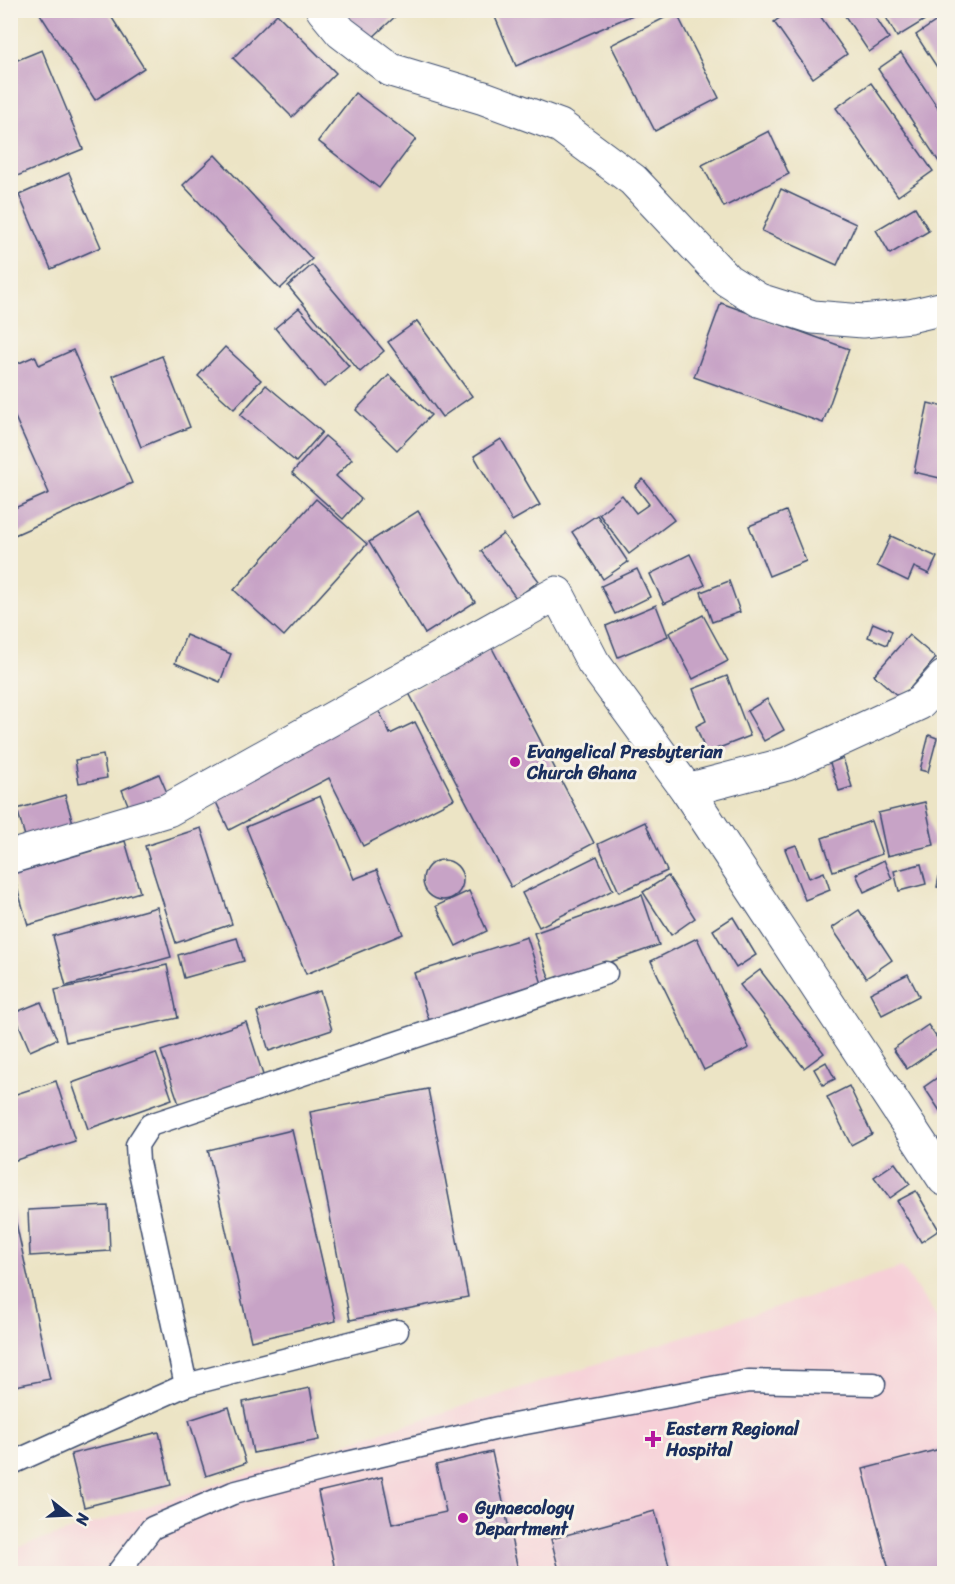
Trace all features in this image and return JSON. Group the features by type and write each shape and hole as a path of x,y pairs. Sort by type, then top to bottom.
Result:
{"street":[{"path":"323,10 341,32 391,70 484,98 560,126 633,180 727,280 759,300 813,317 863,321 910,316 945,308"},
{"path":"10,857 168,810 557,593 593,662 687,790 945,1179"},
{"path":"687,790 787,764 920,703 945,677"}],"lane":[{"path":"186,1386 138,1162 137,1145 150,1125 606,973"},
{"path":"10,1464 186,1386 397,1331"},
{"path":"117,1574 152,1528 233,1493 343,1464 498,1428 749,1381 874,1384"}],"shaded area":[{"name":"Eastern Regional Hospital","path":"902,1267 944,1328 944,1573 11,1574 10,1550"}],"building":[{"path":"45,10 107,10 144,68 95,100 40,14"},
{"path":"343,10 398,10 400,12 370,40"},
{"path":"492,10 644,10 516,66"},
{"path":"791,10 816,10 847,54 813,78 774,22"},
{"path":"841,10 871,10 889,38 869,52"},
{"path":"882,10 941,10 897,37"},
{"path":"676,12 719,98 655,131 611,45"},
{"path":"277,14 336,73 292,117 233,58"},
{"path":"944,16 944,78 916,35"},
{"path":"42,50 83,149 10,179 10,63"},
{"path":"901,53 944,117 944,158 939,162 878,69"},
{"path":"871,83 933,171 898,196 836,108"},
{"path":"355,93 416,139 379,188 318,141"},
{"path":"769,131 789,174 724,207 702,165"},
{"path":"215,155 312,259 280,289 183,185"},
{"path":"69,173 101,247 51,269 19,195"},
{"path":"781,189 856,224 837,265 762,231"},
{"path":"915,207 929,231 890,254 876,230"},
{"path":"312,265 384,351 360,372 288,286"},
{"path":"721,303 849,349 823,423 694,377"},
{"path":"299,308 349,366 324,387 275,328"},
{"path":"417,321 472,396 442,417 388,342"},
{"path":"225,347 261,380 234,409 198,376"},
{"path":"73,350 132,483 10,537 10,510 49,493 10,406 10,380 14,378 10,367 35,356 39,365"},
{"path":"162,356 190,427 141,447 113,376"},
{"path":"389,375 431,415 397,450 356,410"},
{"path":"266,385 322,432 296,462 240,415"},
{"path":"928,403 944,407 944,479 914,472"},
{"path":"325,436 352,459 336,476 361,499 343,519 292,473"},
{"path":"501,439 540,505 512,521 474,456"},
{"path":"643,479 674,520 629,554 599,514 622,495 636,513 649,504 635,486"},
{"path":"316,499 367,544 284,636 234,590"},
{"path":"418,511 475,602 425,634 369,542"},
{"path":"786,511 806,561 769,576 749,526"},
{"path":"597,515 628,562 603,579 572,532"},
{"path":"503,534 539,581 516,598 481,551"},
{"path":"891,536 937,557 929,574 914,567 908,581 877,566"},
{"path":"690,554 705,585 664,604 650,574"},
{"path":"637,569 650,597 615,614 601,586"},
{"path":"729,581 740,612 712,622 701,592"},
{"path":"656,605 668,636 618,657 606,626"},
{"path":"703,615 728,661 693,679 669,633"},
{"path":"873,623 892,631 887,645 868,637"},
{"path":"186,635 231,654 220,682 175,663"},
{"path":"909,635 936,658 901,699 874,675"},
{"path":"492,648 594,843 511,887 409,693"},
{"path":"727,676 750,736 706,753 696,726 706,721 693,689"},
{"path":"767,699 784,730 764,741 747,711"},
{"path":"377,706 390,734 415,722 454,799 363,846 329,778 229,830 211,791"},
{"path":"929,735 937,738 928,772 920,770"},
{"path":"103,755 107,778 79,783 75,760"},
{"path":"843,758 852,787 839,791 830,763"},
{"path":"159,774 171,802 134,819 122,790"},
{"path":"65,795 75,830 27,843 17,809"},
{"path":"320,796 354,879 377,870 403,934 306,974 246,827"},
{"path":"925,802 934,845 887,856 878,813"},
{"path":"871,821 882,854 833,871 822,838"},
{"path":"645,822 667,871 619,892 598,844"},
{"path":"201,828 232,924 176,943 145,846"},
{"path":"125,841 140,892 28,925 13,874"},
{"path":"796,845 809,878 824,872 830,890 805,900 785,849"},
{"path":"597,856 613,890 539,927 522,893"},
{"path":"443,860 451,861 457,866 462,872 462,888 457,894 451,899 443,900 435,899 429,894 424,888 423,880 424,872 429,866 435,861"},
{"path":"884,860 892,879 864,892 856,874"},
{"path":"942,861 944,861 944,888 937,887"},
{"path":"921,864 926,884 899,891 894,871"},
{"path":"668,876 695,918 671,935 643,892"},
{"path":"469,891 487,931 456,946 436,906"},
{"path":"642,895 659,945 551,983 534,933"},
{"path":"157,907 171,957 66,986 53,936"},
{"path":"859,910 892,960 866,978 832,928"},
{"path":"733,917 756,955 736,968 713,930"},
{"path":"527,937 543,987 430,1023 414,973"},
{"path":"237,938 244,961 184,978 178,955"},
{"path":"697,938 749,1048 704,1070 651,961"},
{"path":"167,965 178,1018 66,1042 55,990"},
{"path":"760,970 824,1053 804,1068 740,985"},
{"path":"908,974 919,996 882,1015 870,993"},
{"path":"320,991 332,1030 269,1051 257,1012"},
{"path":"41,1002 57,1039 30,1051 14,1013"},
{"path":"246,1022 264,1078 180,1107 161,1051"},
{"path":"928,1025 942,1045 907,1069 893,1049"},
{"path":"156,1053 172,1099 88,1129 72,1083"},
{"path":"826,1062 835,1079 823,1085 814,1069"},
{"path":"944,1073 944,1107 940,1111 924,1087"},
{"path":"56,1081 75,1141 10,1162 10,1096"},
{"path":"849,1086 872,1134 851,1145 827,1097"},
{"path":"428,1089 468,1297 350,1320 310,1112"},
{"path":"292,1130 336,1321 251,1341 208,1150"},
{"path":"895,1163 910,1184 890,1198 874,1177"},
{"path":"916,1191 939,1230 921,1242 897,1201"},
{"path":"10,1195 50,1379 10,1387"},
{"path":"108,1206 110,1251 30,1256 28,1210"},
{"path":"310,1388 319,1440 253,1453 243,1402"},
{"path":"229,1407 246,1463 206,1476 189,1420"},
{"path":"159,1432 171,1485 84,1507 71,1454"},
{"path":"944,1448 944,1574 890,1574 863,1469"},
{"name":"Gynaecology Department","path":"492,1452 519,1574 336,1574 318,1492 382,1477 392,1524 446,1512 436,1465"},
{"path":"655,1511 671,1574 560,1574 551,1539"}],"place":[{"name":"Evangelical Presbyterian Church Ghana","path":"515,762"},
{"name":"Eastern Regional Hospital","path":"653,1439"},
{"name":"Gynaecology Department","path":"463,1518"}]}
